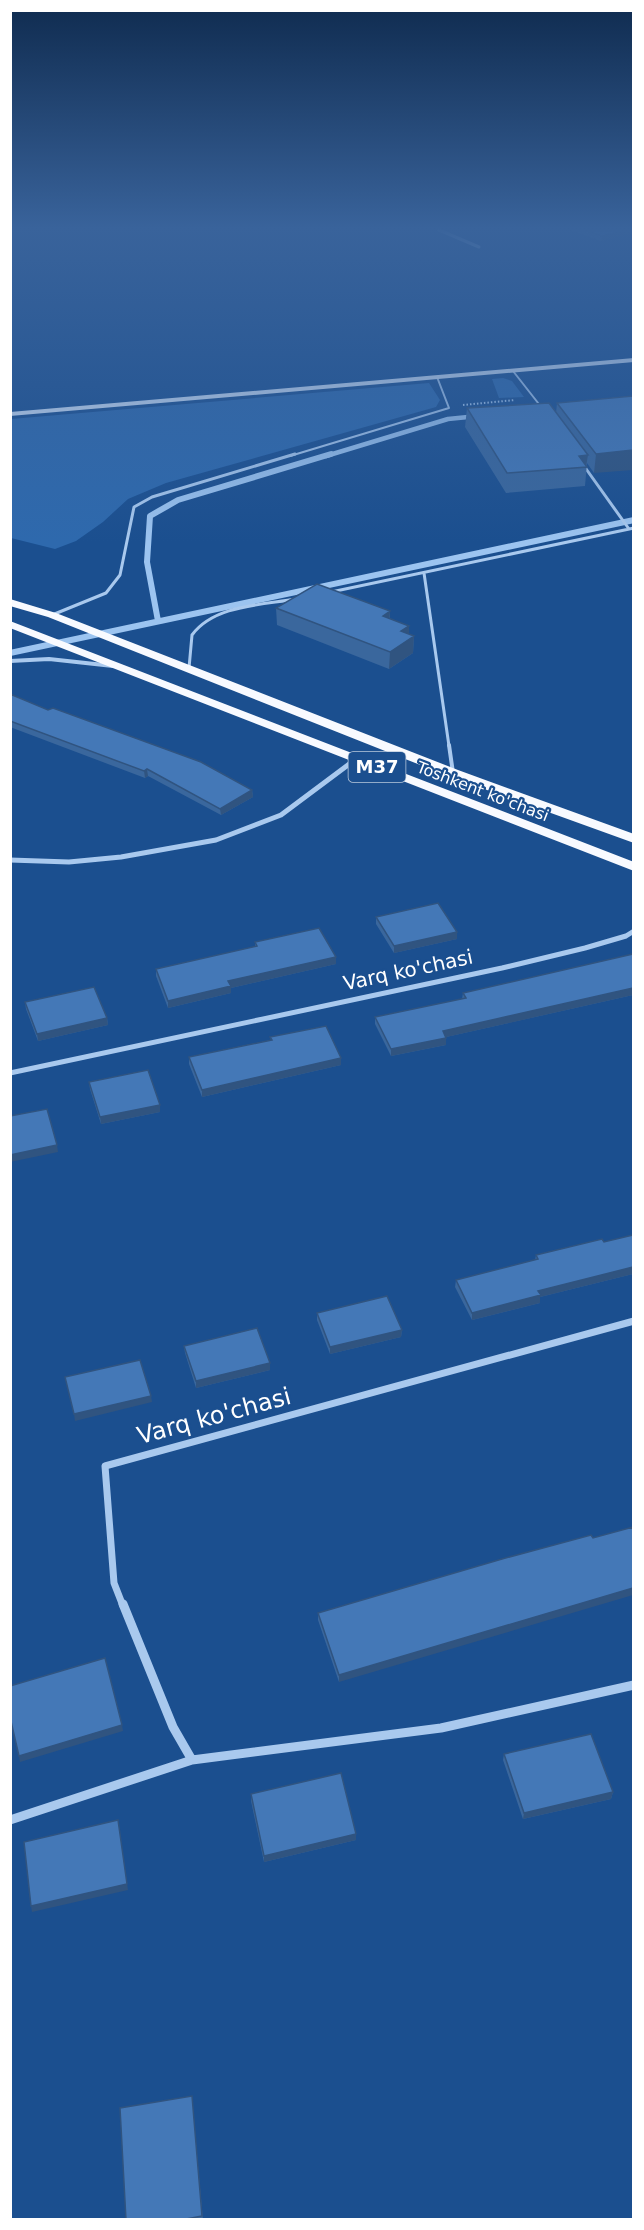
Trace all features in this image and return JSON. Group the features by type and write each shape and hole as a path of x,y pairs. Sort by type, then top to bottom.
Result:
{"highway":[{"name":"M37","path":"10,602 52,615"},
{"name":"Toshkent ko'chasi","path":"52,615 453,773 633,839"},
{"name":"M37","path":"10,624 119,666"},
{"name":"Toshkent ko'chasi","path":"119,666 633,867"}],"main road":[{"path":"10,407 633,353"},
{"path":"10,414 633,360"}],"street":[{"path":"10,661 42,657 80,664 119,666"},
{"path":"10,860 69,862 120,857 216,840 281,815 356,759"},
{"name":"Varq ko'chasi","path":"10,1073 77,1061 283,1013 569,953 626,936 633,931"},
{"name":"Varq ko'chasi","path":"192,1760 173,1727 114,1583 105,1466 633,1321"},
{"path":"10,1820 192,1760 441,1728 633,1685"}],"lane":[{"path":"513,370 548,414"},
{"path":"52,615 106,593 120,575 134,507 152,497 448,406 437,377"},
{"path":"321,594 631,529 583,464"},
{"path":"424,573 453,773"},
{"path":"189,668 192,635 201,622 221,613 299,598"}],"path":[{"path":"448,406 534,398"}],"shaded area":[{"path":"503,378 512,381 524,397 499,398 492,379"},
{"path":"429,383 440,400 436,407 166,483 128,499 103,522 76,541 55,549 11,538 11,419"}],"building":[{"path":"633,396 633,450 596,454 557,403"},
{"path":"549,403 588,455 579,456 587,467 507,473 467,408"},
{"path":"317,584 390,611 383,616 409,626 401,631 414,636 390,652 276,608"},
{"path":"10,694 48,710 53,708 201,762 252,790 220,809 147,769 144,771 10,721"},
{"path":"438,903 457,932 394,946 376,917"},
{"path":"319,928 336,957 228,981 231,986 168,1001 156,969 257,946 255,942"},
{"path":"633,954 633,988 443,1031 446,1038 391,1049 375,1017 466,998 463,993"},
{"path":"94,987 107,1018 37,1034 25,1002"},
{"path":"326,1026 341,1058 202,1090 189,1057 272,1040 270,1037"},
{"path":"148,1070 160,1105 100,1117 89,1082"},
{"path":"47,1109 57,1145 10,1155 10,1116"},
{"path":"633,1235 633,1267 538,1291 541,1295 472,1313 456,1280 538,1259 536,1255 602,1239 604,1242"},
{"path":"387,1296 402,1330 330,1347 317,1313"},
{"path":"257,1328 270,1363 196,1381 184,1346"},
{"path":"140,1360 151,1396 74,1414 65,1377"},
{"path":"633,1527 633,1588 339,1675 318,1613 502,1559 591,1535 593,1538"},
{"path":"105,1658 122,1725 19,1756 10,1717 10,1686"},
{"path":"591,1734 613,1792 524,1813 504,1754"},
{"path":"341,1773 356,1834 264,1856 251,1794"},
{"path":"118,1820 127,1884 31,1906 24,1842"},
{"path":"192,2096 202,2216 181,2220 126,2220 120,2108"}],"waterway":[{"path":"326,456 448,419 478,416"},
{"path":"158,621 147,562 150,516 178,500 331,454"},
{"path":"10,653 634,520"}]}
